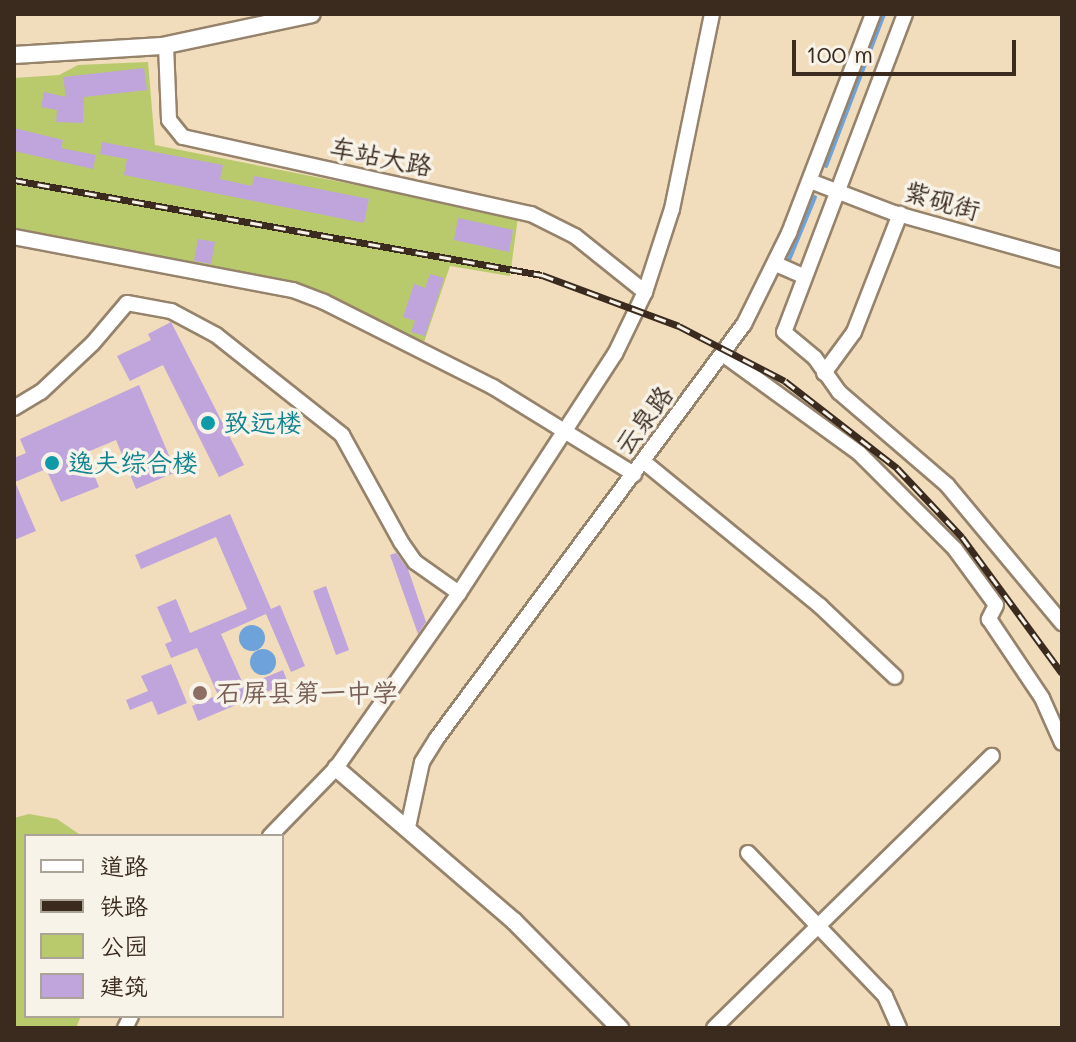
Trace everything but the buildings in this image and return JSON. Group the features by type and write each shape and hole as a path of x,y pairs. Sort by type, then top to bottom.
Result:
{"street":[{"path":"14,55 166,45 312,14"},
{"path":"272,834 336,768 459,593 615,354 645,292 672,209 712,14"},
{"name":"云泉路","path":"408,827 422,762 437,738 724,355 776,264 873,14"},
{"path":"905,14 784,332 839,392 947,485 1062,623"},
{"name":"车站大路","path":"166,45 169,120 183,137 531,214 575,236 645,292"},
{"name":"紫砚街","path":"810,181 900,214 1062,260"},
{"path":"824,373 854,332 900,214"},
{"path":"14,237 293,290 397,338 568,429 634,474"},
{"path":"776,264 803,276"},
{"path":"14,408 41,392 93,343 127,303 171,311 216,335 342,435 415,562 459,593"},
{"path":"724,355 859,453 955,549 996,605 989,619 1042,698 1062,743"},
{"path":"643,461 820,606 895,677"},
{"path":"714,1028 992,756"},
{"path":"336,768 514,921 620,1028"},
{"path":"748,853 885,996 899,1028"}],"green space":[{"path":"148,62 155,145 518,217 510,276 450,266 419,357 289,284 14,229 14,78 59,75 78,65"},
{"path":"29,814 57,819 79,834 24,834 24,1018 80,1018 76,1028 14,1028 14,818"}],"water":[{"path":"252,625 261,629 265,638 261,647 252,651 243,647 239,638 243,629"},
{"path":"263,649 272,653 276,662 272,671 263,675 254,671 250,662 254,653"}],"waterway":[{"path":"826,166 884,14"},
{"path":"789,260 815,197"}],"railway":[{"path":"14,180 542,275 679,326 785,381 897,468 962,537 1062,673"}],"place":[{"name":"致远楼","path":"208,423"},
{"name":"逸夫综合楼","path":"52,463"},
{"name":"石屏县第一中学","path":"200,693"}]}
